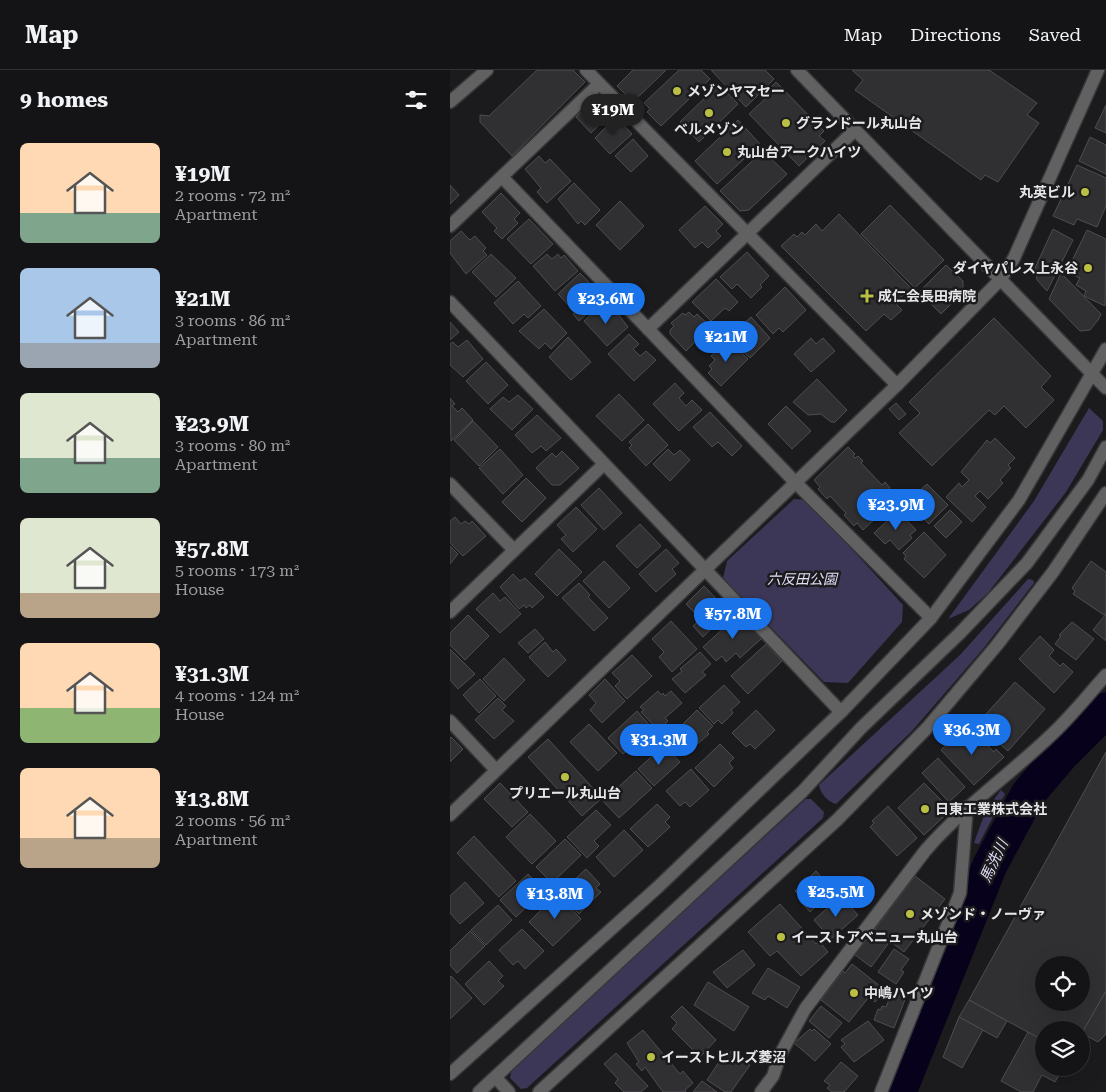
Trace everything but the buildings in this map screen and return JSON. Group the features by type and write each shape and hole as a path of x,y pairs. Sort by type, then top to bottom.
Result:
{"street":[{"path":"450,102 487,70"},
{"path":"586,70 897,385"},
{"path":"797,70 1106,388"},
{"path":"450,815 897,385 1000,280 1014,258 1098,70"},
{"path":"450,226 599,84"},
{"path":"648,328 855,130"},
{"path":"502,176 795,482 931,618"},
{"path":"450,302 841,712"},
{"path":"450,1074 658,887 841,712 931,618 1019,500 1093,375 1106,349"},
{"path":"479,1092 802,792 861,728 960,634 1027,563 1088,480 1106,447"},
{"path":"450,612 604,464"},
{"path":"450,484 514,550"},
{"path":"539,1092 837,820 927,728 997,645 1053,572 1106,493"},
{"path":"761,1092 773,1076 781,1053 819,988 925,851 967,807 1051,736 1106,675"},
{"path":"450,721 496,770"},
{"path":"881,1092 960,893 967,807"},
{"path":"496,1078 509,1092"}],"green space":[{"path":"1089,408 1103,421 1103,430 1066,492 988,593 969,610 948,619 1034,501"},
{"name":"六反田公園","path":"794,499 807,500 903,605 902,622 848,683 824,682 723,578 727,561"},
{"path":"1028,579 1033,580 1034,583 983,649 912,731 836,804 827,799 819,785 960,655"},
{"path":"1001,790 1005,794 979,844 974,843 986,810"},
{"path":"806,799 811,799 824,812 823,818 527,1088 521,1089 510,1078 512,1068"}],"waterway":[{"name":"馬洗川","path":"899,1092 990,865 1028,794 1062,754 1106,710"}],"place":[{"name":"メゾンヤマセー","path":"677,91"},
{"name":"ベルメゾン","path":"709,113"},
{"name":"グランドール丸山台","path":"786,123"},
{"name":"丸山台アークハイツ","path":"727,152"},
{"name":"丸英ビル","path":"1085,192"},
{"name":"ダイヤパレス上永谷","path":"1088,268"},
{"name":"成仁会長田病院","path":"867,296"},
{"name":"プリエール丸山台","path":"565,777"},
{"name":"日東工業株式会社","path":"925,809"},
{"name":"メゾンド・ノーヴァ","path":"910,914"},
{"name":"イーストアベニュー丸山台","path":"781,937"},
{"name":"中嶋ハイツ","path":"854,993"},
{"name":"イーストヒルズ菱沼","path":"651,1057"}]}
